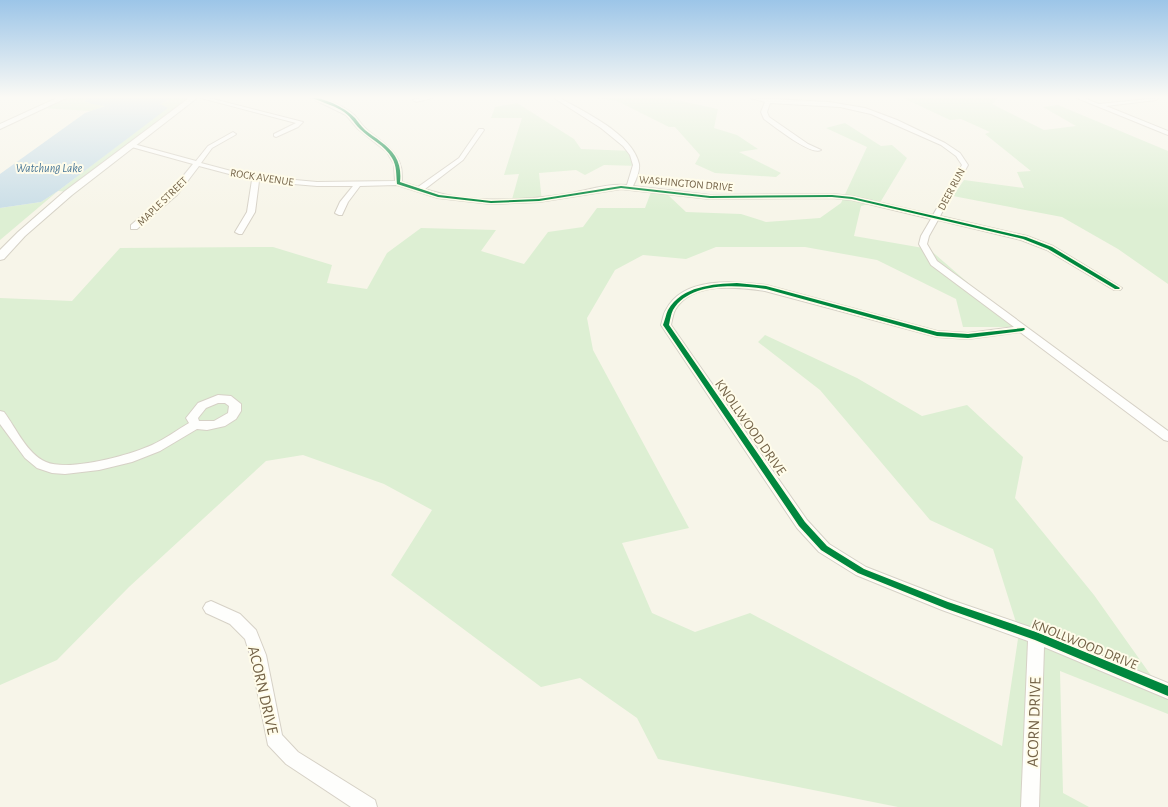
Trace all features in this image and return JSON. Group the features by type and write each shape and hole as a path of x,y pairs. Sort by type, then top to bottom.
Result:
{"street":[{"path":"0,257 19,236 54,204 143,136"},
{"name":"MAPLE STREET","path":"134,228 174,193 210,147 230,136"},
{"path":"371,136 388,148 395,156 399,168 398,183"},
{"path":"419,190 461,159 477,136"},
{"path":"613,136 630,151 636,163 629,188"},
{"path":"792,136 818,150"},
{"name":"DEER RUN","path":"925,136 956,152 965,165 925,236 923,244 934,263 1168,437"},
{"name":"ROCK AVENUE","path":"130,145 256,178 317,184 398,183"},
{"path":"239,232 251,212 256,178"},
{"name":"WASHINGTON DRIVE","path":"398,183 454,200 511,203 615,188 710,197 832,196 935,217 1014,235 1039,243 1117,288"},
{"path":"339,213 344,202 358,184"},
{"name":"KNOLLWOOD DRIVE","path":"1022,329 968,336 936,334 766,288 736,284 710,286 694,290 675,304 667,316 666,325 802,524 824,548 861,571 947,605 1036,636 1168,692"},
{"path":"0,415 25,450 40,464 48,468 65,470 98,465 143,454 162,445 196,424"},
{"name":"ACORN DRIVE","path":"211,608 235,619 251,635 258,655 274,740 292,758 368,807"},
{"name":"ACORN DRIVE","path":"1030,807 1036,636"}],"green space":[{"path":"131,136 143,136 69,192 58,191"},
{"path":"516,136 569,136 574,139 581,149 633,151 640,166 604,165 585,175 576,170 539,173 542,202 511,203 519,174 504,175"},
{"path":"683,136 738,136 758,149 739,152 781,173 776,177 715,173 695,164 700,155"},
{"path":"843,136 865,136 881,146 892,145 907,158 881,201 861,206 854,236 929,249 1019,327 963,327 956,299 877,260 805,247 716,247 686,259 643,255 615,270 587,318 593,350 689,528 622,543 652,613 695,632 750,613 1002,746 1019,632 993,549 930,520 820,390 758,342 765,335 857,378 922,416 967,405 1023,457 1015,498 1094,595 1162,691 1168,694 1168,714 1060,671 1063,793 1089,807 898,807 658,759 637,718 580,678 541,687 391,575 432,510 384,484 303,455 266,461 129,587 57,660 0,685 0,298 72,301 120,248 273,247 332,265 327,283 367,289 387,253 421,228 496,230 481,251 524,264 548,232 583,227 597,208 645,208 651,192 667,194 686,212 741,214 766,222 820,218 841,203 867,147"},
{"path":"987,136 1131,136 1168,151 1168,284 1118,249 1062,217 953,196 964,180 1024,188 1017,172 1031,171"},
{"path":"58,191 0,240 0,208 41,202"}],"water":[{"name":"Watchung Lake","path":"53,136 131,136 41,202 0,208 0,174"}],"cycle path":[{"path":"371,136 394,157 399,172 398,183 438,196 491,202 539,200 621,187 710,197 832,196 852,198 1024,238 1050,248 1117,288"},
{"path":"1022,329 968,336 937,334 766,288 737,285 706,287 691,292 679,299 670,310 666,325 802,524 824,548 861,571 947,605 1036,636 1168,691"}]}
